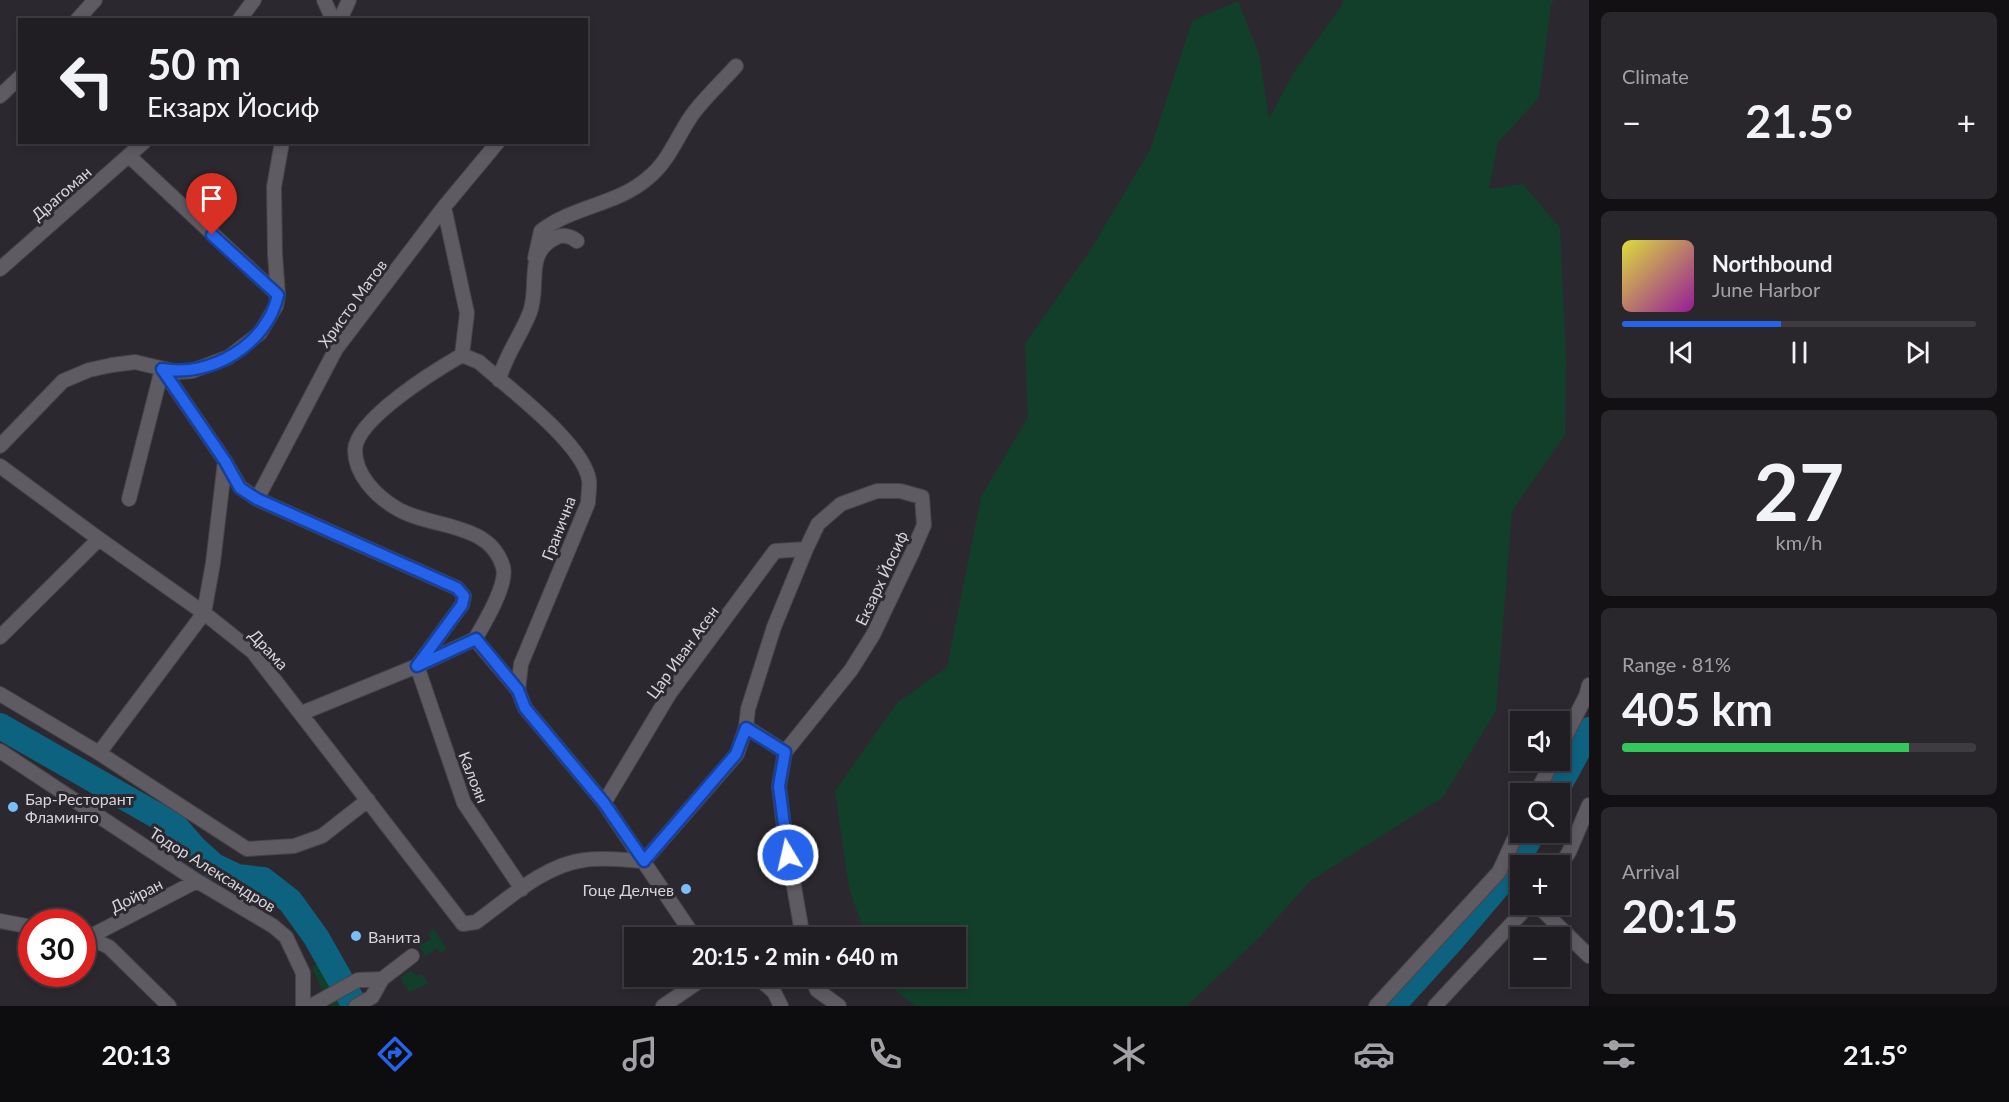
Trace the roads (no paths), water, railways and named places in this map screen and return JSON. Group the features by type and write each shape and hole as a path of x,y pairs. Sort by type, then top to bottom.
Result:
{"street":[{"path":"79,18 95,0"},
{"path":"240,18 254,0"},
{"path":"324,0 332,18"},
{"path":"341,18 349,0"},
{"path":"499,380 502,365 529,314 533,300 536,258 541,231 552,222 630,191 648,178 666,160 691,116 736,66"},
{"path":"0,96 18,79"},
{"path":"0,446 63,381 89,370 135,362 177,372 192,371 229,357 260,333 276,306 278,295 274,187 282,144"},
{"name":"Христо Матов","path":"257,499 336,349 444,207 496,144"},
{"path":"136,147 278,295"},
{"name":"Драгоман","path":"0,269 136,147"},
{"path":"302,713 476,639 500,590 504,569 494,548 470,532 417,518 396,508 371,488 359,470 355,449 366,426 379,412 462,355 467,313 444,207"},
{"path":"536,258 543,245 558,236 571,236 577,241"},
{"name":"Гранична","path":"462,355 479,362 561,434 576,452 589,478 588,503 521,664 518,690"},
{"path":"162,369 225,461 240,488 257,499 457,588 464,596 462,605 417,666"},
{"path":"129,499 162,369"},
{"path":"99,753 204,613 213,563 225,461"},
{"name":"Драма","path":"0,465 204,613 253,652 463,924 476,922 522,889"},
{"name":"Екзарх Йосиф","path":"801,927 779,786 785,752 851,670 873,635 924,525 922,497 900,491 877,491 841,504 818,524 806,549"},
{"path":"0,637 99,539"},
{"path":"644,861 736,754 746,728 748,709 774,627 806,549"},
{"name":"Цар Иван Асен","path":"604,803 670,693 775,551 806,549"},
{"path":"476,639 518,690 525,708 604,803 688,927"},
{"name":"Калоян","path":"417,666 464,803 522,889"},
{"path":"1570,727 1588,691"},
{"path":"0,694 99,753 246,849 294,846 322,837 368,800"},
{"path":"746,728 785,752"},
{"name":"Тодор Александров","path":"0,752 197,881 273,926 286,938 303,973 303,1006"},
{"path":"1567,855 1589,805"},
{"path":"1376,1006 1498,872 1512,843"},
{"path":"522,889 560,866 582,860 644,861"},
{"name":"Дойран","path":"96,932 197,881"},
{"path":"1435,1006 1520,915"},
{"path":"1547,915 1589,956"},
{"path":"0,921 18,924"},
{"path":"96,941 109,947 169,1006"},
{"path":"356,1006 372,997 382,979 412,956"},
{"path":"311,1006 358,980 382,979"},
{"path":"663,1006 691,987"},
{"path":"768,987 774,992 781,1006"},
{"path":"816,987 839,1006"}],"waterway":[{"path":"0,726 175,826 214,866 237,877 263,880 290,901 316,937 355,1006"},
{"path":"1560,783 1589,730"},
{"path":"1392,1006 1513,868 1527,843"}],"place":[{"name":"Бар-Ресторант Фламинго","path":"13,807"},
{"name":"Гоце Делчев","path":"686,889"},
{"name":"Ванита","path":"356,936"}]}
